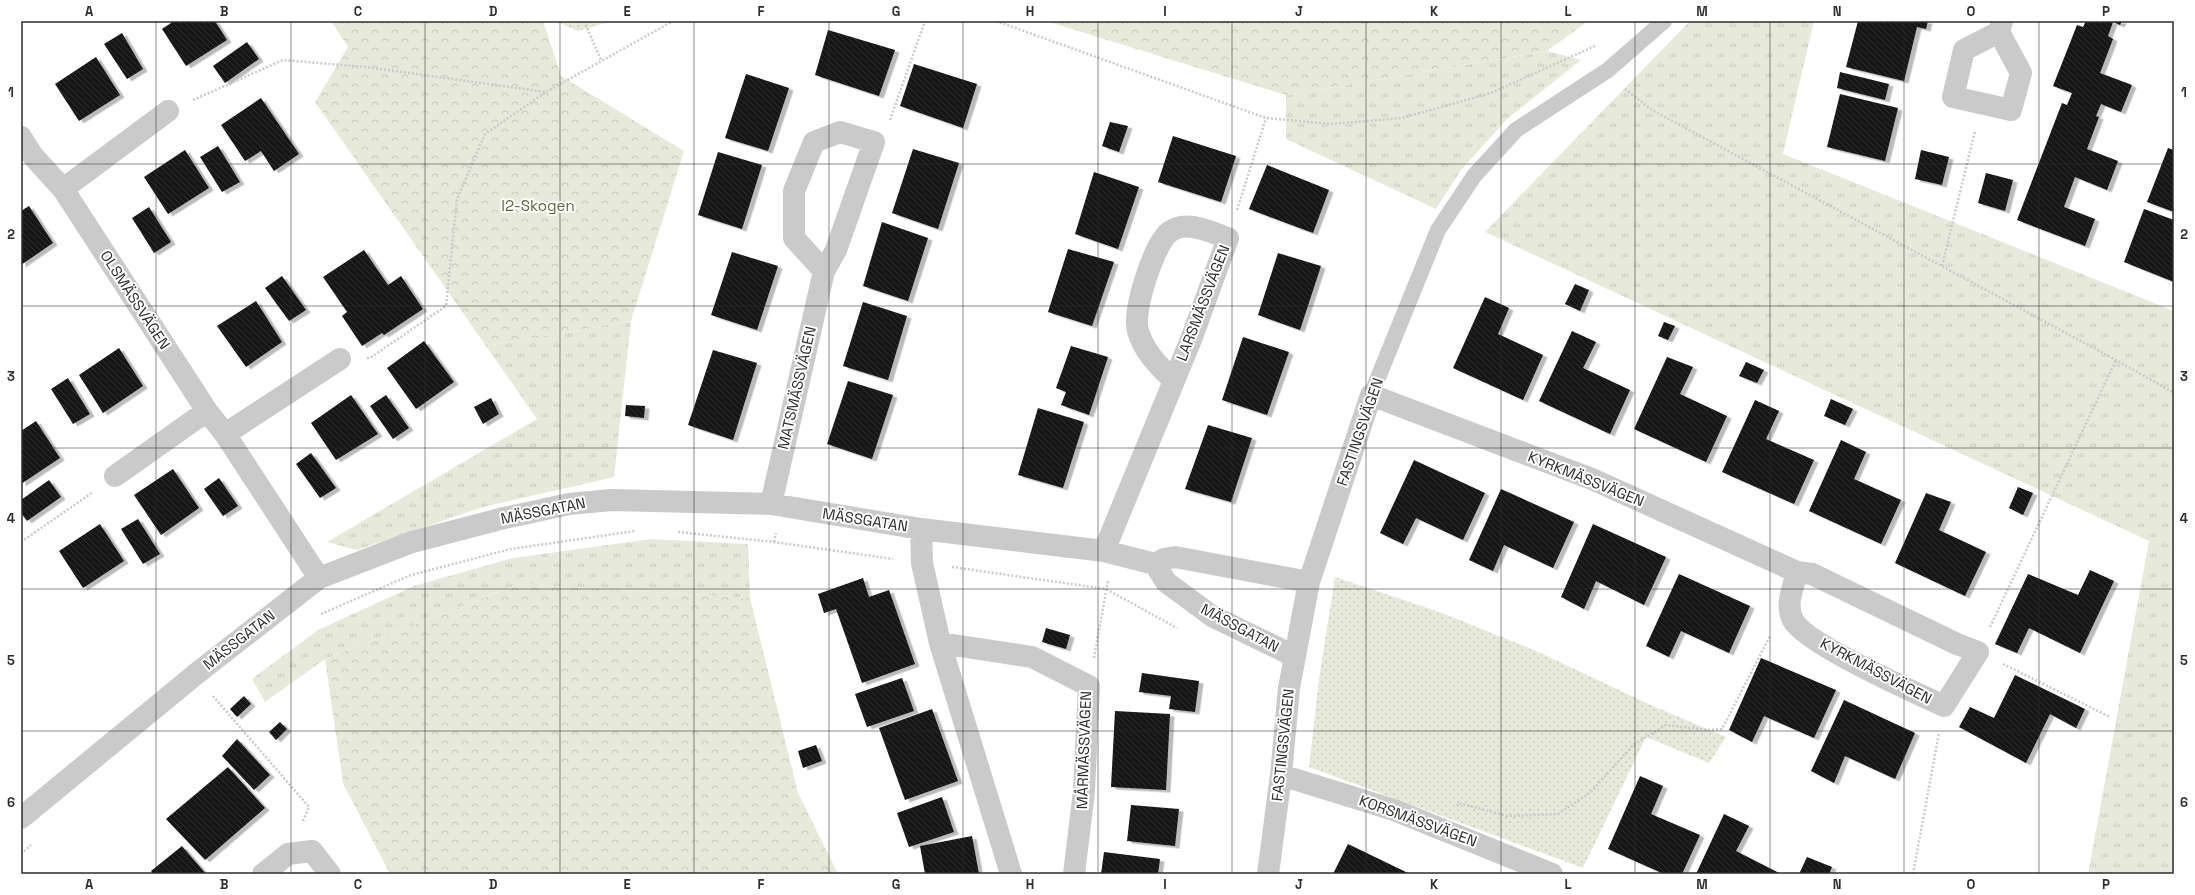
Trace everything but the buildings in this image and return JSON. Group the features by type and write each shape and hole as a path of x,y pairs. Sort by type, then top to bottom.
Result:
{"street":[{"path":"2000,26 2021,72 2010,110 1952,97 1964,50 2000,26"},
{"path":"63,189 168,112"},
{"path":"824,271 794,238 794,191 814,142 840,132 874,142"},
{"name":"OLSMÄSSVÄGEN","path":"21,137 27,160 63,189 207,411 225,434 319,578"},
{"name":"MATSMÄSSVÄGEN","path":"770,504 824,271 836,250 874,142"},
{"name":"LARSMÄSSVÄGEN","path":"1109,553 1173,380 1192,337 1228,238 1194,228 1181,227 1168,232 1158,246 1150,268 1136,318 1138,331 1153,360 1173,380"},
{"path":"225,434 340,359"},
{"name":"KYRKMÄSSVÄGEN","path":"1371,395 1592,479 1797,572 1812,574 1956,644 1978,652 1944,706 1837,654 1793,622"},
{"name":"FASTINGSVÄGEN","path":"1268,874 1294,656 1309,582 1371,395"},
{"path":"115,476 207,411"},
{"name":"MÄSSGATAN","path":"21,818 190,679 319,578 412,542 504,518 569,504 654,500 770,504 921,529 1109,553 1155,564 1166,582 1212,616 1294,656"},
{"path":"921,529 922,563 940,643 1011,874"},
{"path":"1155,564 1164,559 1175,557 1309,582"},
{"path":"1793,622 1789,604 1797,572"},
{"name":"MÅRMÄSSVÄGEN","path":"940,643 1032,656 1090,686 1084,791 1074,874"},
{"name":"KORSMÄSSVÄGEN","path":"1281,775 1394,810 1552,874"},
{"path":"263,874 288,854 312,851 330,874"}],"lane":[{"name":"FASTINGSVÄGEN","path":"1371,395 1438,230 1474,176 1516,130 1608,70 1664,21"}],"path":[{"path":"584,21 601,60"},
{"path":"340,359 370,358 446,306 457,199 485,134 546,92 673,21"},
{"path":"874,142 886,130 925,21"},
{"path":"996,21 1266,118 1331,124 1402,118 1491,93 1599,43"},
{"path":"1593,47 1608,70 1623,87 1652,110 2116,360 2174,393"},
{"path":"168,112 283,60 366,67 546,92"},
{"path":"1942,266 1982,104"},
{"path":"1228,238 1266,118"},
{"path":"2110,717 1978,652 2116,360"},
{"path":"21,542 115,476"},
{"path":"316,617 411,575 510,549 641,530"},
{"path":"672,531 774,542 1106,589 1183,631"},
{"path":"1090,686 1106,589 1109,553"},
{"path":"1438,827 1459,803 1507,816 1558,814 1591,792 1633,745 1666,725 1708,730 1722,729 1772,632 1793,622"},
{"path":"207,700 219,691"},
{"path":"213,696 310,806 288,854"},
{"path":"1913,874 1944,706"},
{"path":"21,854 33,844"}],"green space":[{"name":"I2-Skogen","path":"331,21 543,21 561,76 684,151 631,321 486,346 315,102 348,47"},
{"path":"555,21 612,21 578,31"},
{"path":"1046,21 1588,21 1547,51 1286,95"},
{"path":"1690,21 1814,21 1783,154 2174,311 2174,874 2088,874 2149,541 1485,232"},
{"path":"1547,51 1581,60 1506,120 1461,170 1436,209 1286,139 1286,95"},
{"path":"631,321 614,477 483,507 357,550 327,542 537,419 486,346"},
{"path":"651,539 748,544 750,598 520,584 325,659 265,702 252,679 318,630 414,586 513,558"},
{"path":"1335,577 1442,613 1534,650 1653,706 1726,737 1709,763 1646,737 1583,868 1309,767 1319,679"},
{"path":"520,584 750,598 798,793 838,874 390,874 343,783 325,659"}]}
